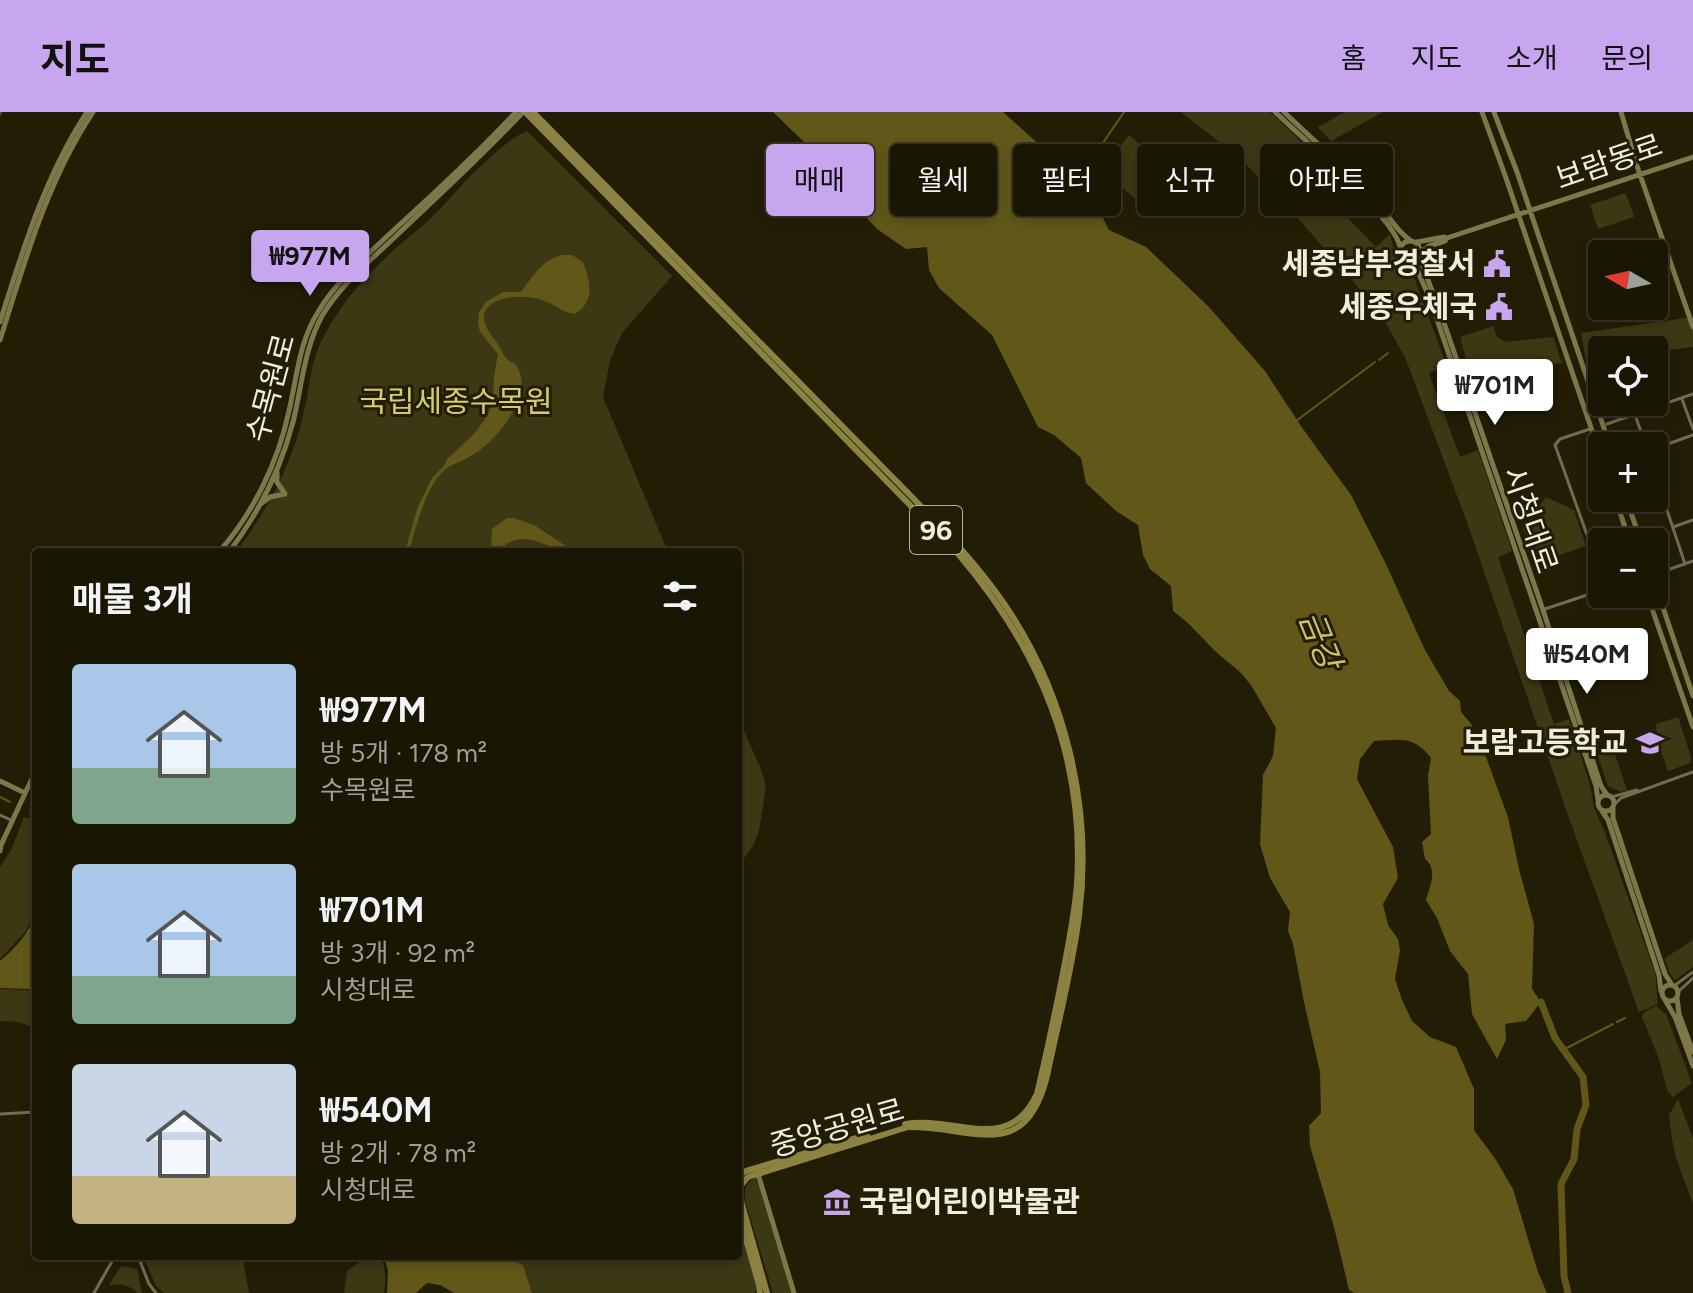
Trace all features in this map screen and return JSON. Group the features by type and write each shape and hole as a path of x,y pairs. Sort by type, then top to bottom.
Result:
{"main road":[{"name":"96","path":"524,112 934,529 981,581 1020,638 1049,699 1061,738 1072,786 1077,838 1074,915 1044,1076"},
{"name":"96","path":"533,112 938,525 986,579 1024,636 1043,674 1063,725 1077,786 1082,826 1082,883 1079,915 1040,1095 1010,1128"},
{"name":"중앙공원로","path":"742,1174 908,1123 985,1130 1010,1128"},
{"name":"중앙공원로","path":"742,1184 748,1177 908,1127 983,1136 996,1135 1010,1128"},
{"name":"중앙공원로","path":"742,1204 767,1293"},
{"path":"742,1226 760,1293"}],"street":[{"path":"0,322 38,208 56,168 90,112"},
{"path":"0,340 50,193 90,112"},
{"name":"수목원로","path":"232,548 249,523 278,467 293,422 304,363 314,333 329,305 348,282 510,122 514,112"},
{"name":"수목원로","path":"222,548 245,518 273,463 286,423 302,347 317,313 344,277 524,112"},
{"path":"1275,112 1373,206 1399,240 1401,256 1408,261 1414,260 1423,250 1447,238"},
{"path":"1284,112 1371,196 1404,236 1420,247 1419,255"},
{"path":"1482,112 1592,432"},
{"path":"1494,112 1605,432"},
{"path":"1621,112 1693,327"},
{"path":"510,122 532,120"},
{"name":"보람동로","path":"1447,238 1693,157"},
{"path":"1400,247 1404,242 1420,243 1447,238"},
{"name":"시청대로","path":"1419,255 1540,611 1598,800"},
{"name":"시청대로","path":"1408,261 1415,265 1430,299 1601,786 1609,796"},
{"path":"1668,403 1693,394"},
{"path":"1682,398 1693,429"},
{"path":"1607,424 1629,416"},
{"path":"1599,417 1607,424"},
{"path":"1606,432 1607,424"},
{"path":"1588,538 1555,445 1560,439 1591,429"},
{"path":"1668,444 1693,435"},
{"path":"257,508 270,497 285,494 277,482 278,467"},
{"path":"1668,512 1685,564"},
{"path":"1673,527 1693,520"},
{"path":"1668,569 1693,561"},
{"path":"1540,611 1588,595"},
{"path":"1652,608 1693,727"},
{"path":"1663,608 1693,696"},
{"path":"1602,811 1608,812 1621,798 1693,772"},
{"path":"0,781 25,793"},
{"path":"0,847 32,784"},
{"path":"1645,789 1602,796 1598,806 1608,820 1659,975 1661,991 1675,1017 1693,1066"},
{"path":"1609,796 1613,818 1665,974 1675,990 1679,1014 1693,1052"},
{"path":"0,815 12,821"},
{"path":"1665,1000 1670,1002 1675,990 1693,972"},
{"path":"1661,991 1664,987 1675,990 1693,978"},
{"path":"0,1114 32,1112"},
{"path":"758,1174 794,1293"},
{"path":"94,1293 113,1260"},
{"path":"140,1260 156,1293"}],"green space":[{"path":"1181,112 1270,112 1304,144 1260,144 1260,179 1244,162 1244,144 1222,144"},
{"path":"1345,112 1383,112 1331,141 1318,127"},
{"name":"국립세종수목원","path":"527,131 672,276 622,333 610,360 603,397 666,548 239,548 268,504 285,470 298,435 317,352 344,304 372,271 432,217 479,167"},
{"path":"1129,135 1140,144 1137,144 1137,200 1121,187 1121,145"},
{"path":"1626,193 1634,217 1598,229 1590,205"},
{"path":"1295,216 1346,216 1376,247 1390,234 1397,256 1412,272 1447,367 1429,373 1460,457 1478,450 1512,551 1498,557 1554,724 1569,719 1594,808 1655,973 1658,1004 1639,1012 1468,525 1405,357 1378,310"},
{"path":"1693,317 1693,347 1668,350 1668,336 1588,336 1586,361 1581,333"},
{"path":"1493,326 1497,337 1506,342 1553,337 1562,363 1470,374 1460,337"},
{"path":"1546,497 1574,510 1586,546 1535,563 1523,528"},
{"path":"1678,717 1691,757 1690,763 1668,771 1657,739 1656,724"},
{"path":"742,726 766,786 759,831 742,861"},
{"path":"1613,749 1627,790 1621,792 1608,786 1597,754"},
{"path":"24,817 32,819 32,917 26,931 0,959 0,867 11,850"},
{"path":"1693,940 1693,967 1675,980 1665,958"},
{"path":"0,989 32,992 32,1027 0,1021"},
{"path":"1656,1006 1666,1014 1692,1083 1673,1097 1668,1092 1642,1017 1644,1012"},
{"path":"1678,1099 1693,1138 1693,1204 1672,1139 1669,1115"},
{"path":"756,1177 792,1293 773,1293 745,1199 749,1182"},
{"path":"742,1239 757,1289 754,1293 532,1293 523,1265 511,1260 742,1260"},
{"path":"145,1260 246,1260 249,1293 164,1293 156,1286"},
{"path":"362,1260 382,1260 384,1293 344,1293 347,1271"},
{"path":"121,1266 137,1269 142,1293 124,1285 109,1285"}],"water":[{"name":"금강","path":"773,112 1003,112 1039,144 1013,144 1013,216 1102,216 1109,230 1146,247 1208,306 1265,371 1351,495 1425,650 1449,691 1460,701 1461,712 1472,725 1473,742 1486,757 1508,817 1534,924 1532,989 1541,1002 1526,1021 1505,1024 1506,1040 1497,1059 1472,1014 1468,974 1450,951 1426,900 1432,873 1422,842 1431,834 1428,776 1431,758 1412,742 1399,740 1374,741 1360,759 1357,779 1393,847 1398,878 1383,904 1388,925 1398,939 1400,950 1395,979 1402,1000 1412,1021 1430,1037 1456,1047 1474,1089 1474,1130 1513,1189 1547,1293 1354,1293 1349,1290 1310,1146 1309,1126 1321,1113 1320,1072 1288,931 1290,912 1270,878 1260,844 1263,775 1273,756 1276,728 1240,672 1173,611 1171,586 1150,569 1143,555 1138,525 1116,511 1086,483 1081,458 1054,435 1038,427 992,335 939,288 929,270 927,247 906,249 877,229 865,216 874,216 874,144 806,144"},
{"path":"572,255 583,262 590,290 586,303 575,314 541,300 517,297 494,302 485,311 484,321 489,331 505,357 519,370 522,382 520,393 512,414 495,436 474,454 447,468 433,484 410,548 406,548 417,509 432,478 473,435 486,418 493,401 498,354 480,332 479,312 486,302 503,292 521,292 543,265 555,257"},
{"path":"507,518 514,518 534,525 569,548 555,548 526,539 503,548 491,548 492,529"},
{"path":"32,922 32,990 0,988 0,961"},
{"path":"385,1260 511,1260 523,1265 532,1293 454,1293 440,1285 427,1283 416,1293 387,1293"}],"waterway":[{"path":"1102,144 1124,112"},
{"path":"1379,360 1388,353"},
{"path":"1296,421 1375,362"},
{"path":"0,797 10,802"},
{"path":"1541,1002 1555,1038 1583,1077 1586,1105 1577,1129 1574,1159 1561,1184 1564,1276 1568,1293"},
{"path":"1617,1022 1625,1018"},
{"path":"1563,1050 1613,1024"}],"place":[{"name":"세종남부경찰서","path":"1497,264"},
{"name":"세종우체국","path":"1499,307"},
{"name":"보람고등학교","path":"1650,743"},
{"name":"국립어린이박물관","path":"837,1202"}]}
